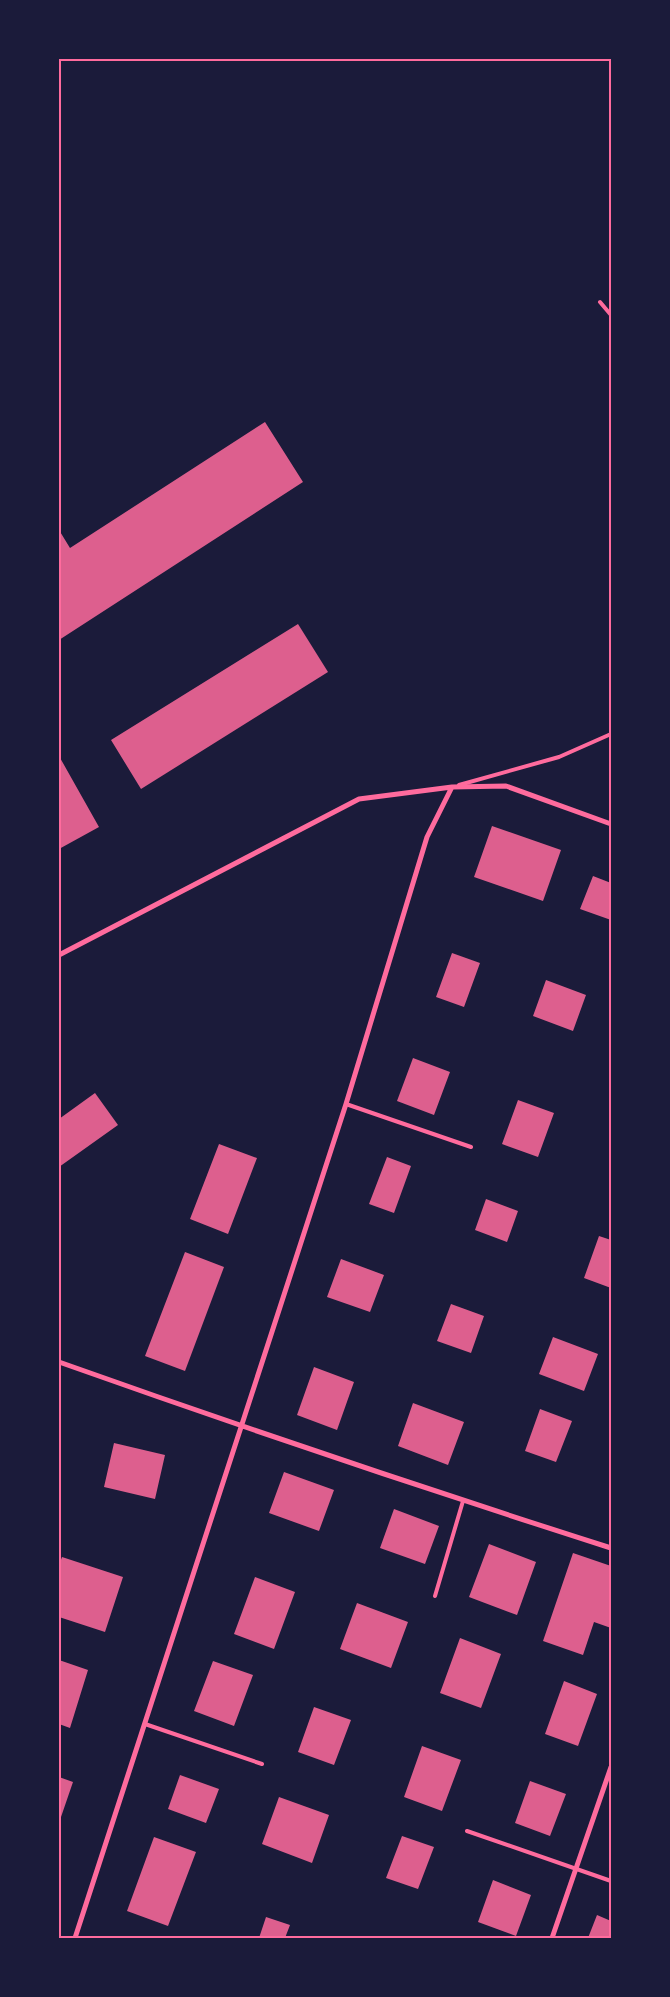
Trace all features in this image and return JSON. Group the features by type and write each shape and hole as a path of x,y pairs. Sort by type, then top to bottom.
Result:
{"street":[{"path":"59,955 360,799 452,787 506,786 611,824"},
{"path":"75,1938 346,1104 427,837 452,787"},
{"path":"59,1362 240,1427 611,1548"},
{"path":"552,1938 611,1767"}],"lane":[{"path":"600,302 611,315"},
{"path":"452,787 559,757 611,734"},
{"path":"346,1104 472,1147"},
{"path":"435,1596 463,1501"},
{"path":"145,1724 262,1764"},
{"path":"467,1832 611,1881"}],"building":[{"path":"265,422 303,482 59,640 59,530 70,548"},
{"path":"298,624 328,672 141,789 111,740"},
{"path":"59,756 99,827 59,849"},
{"path":"492,826 561,850 543,901 474,877"},
{"path":"593,876 611,883 611,920 580,909"},
{"path":"452,953 480,963 464,1007 436,997"},
{"path":"546,980 586,995 573,1031 533,1016"},
{"path":"413,1058 450,1072 434,1115 397,1101"},
{"path":"95,1093 118,1125 59,1167 59,1119"},
{"path":"518,1100 554,1113 538,1157 502,1144"},
{"path":"219,1144 257,1158 228,1234 190,1219"},
{"path":"387,1157 411,1166 394,1213 369,1204"},
{"path":"486,1199 518,1211 507,1242 475,1230"},
{"path":"599,1236 611,1240 611,1288 584,1278"},
{"path":"185,1252 224,1267 185,1371 145,1356"},
{"path":"341,1259 384,1275 370,1312 327,1297"},
{"path":"451,1304 484,1316 471,1353 437,1341"},
{"path":"553,1337 598,1354 584,1391 539,1374"},
{"path":"314,1367 354,1382 337,1430 297,1415"},
{"path":"413,1403 464,1422 448,1465 398,1446"},
{"path":"540,1409 572,1421 556,1462 525,1451"},
{"path":"114,1443 165,1455 155,1499 104,1487"},
{"path":"284,1472 334,1490 319,1531 269,1513"},
{"path":"394,1509 439,1526 425,1564 380,1548"},
{"path":"489,1544 536,1562 517,1615 469,1597"},
{"path":"573,1553 611,1566 611,1628 594,1622 583,1655 543,1641"},
{"path":"62,1557 123,1577 105,1632 59,1617 59,1565"},
{"path":"255,1577 295,1592 274,1649 234,1634"},
{"path":"357,1603 408,1622 391,1668 340,1649"},
{"path":"460,1638 501,1654 481,1708 440,1693"},
{"path":"59,1660 88,1670 70,1728 59,1724"},
{"path":"213,1661 253,1675 234,1726 194,1711"},
{"path":"564,1681 597,1694 578,1746 545,1734"},
{"path":"314,1707 351,1720 334,1765 298,1752"},
{"path":"422,1746 461,1760 442,1811 404,1797"},
{"path":"180,1775 219,1789 206,1823 168,1809"},
{"path":"59,1777 73,1782 61,1817 59,1816"},
{"path":"530,1781 566,1794 550,1836 515,1823"},
{"path":"279,1797 329,1815 312,1863 262,1844"},
{"path":"402,1836 434,1847 418,1889 386,1878"},
{"path":"154,1837 196,1852 168,1926 127,1911"},
{"path":"493,1880 531,1895 516,1936 478,1922"},
{"path":"597,1915 611,1921 611,1938 588,1938"},
{"path":"266,1917 290,1925 285,1938 259,1938"}]}
